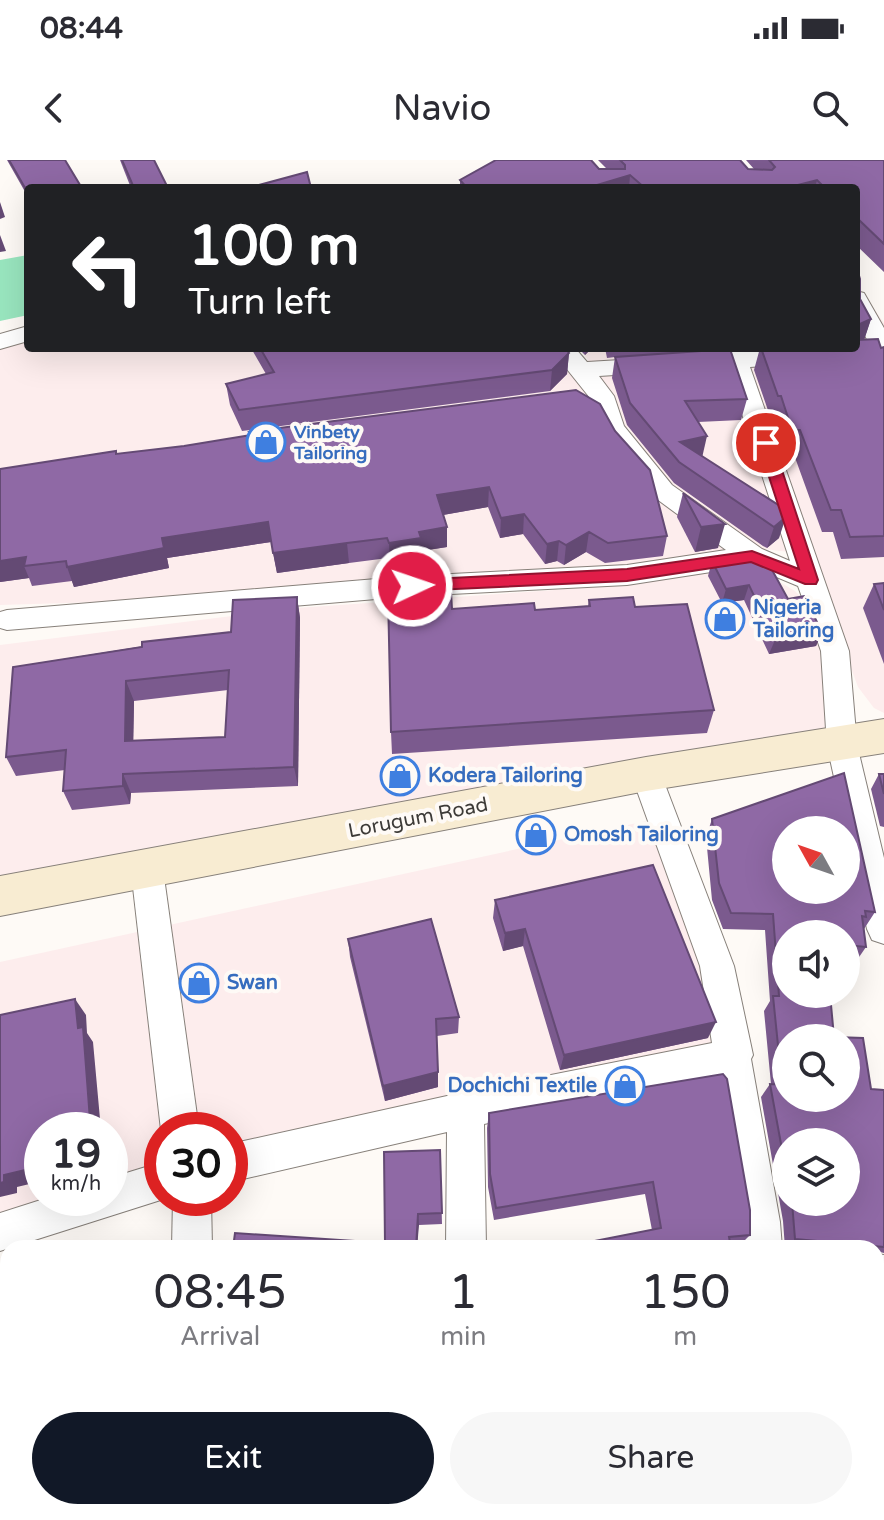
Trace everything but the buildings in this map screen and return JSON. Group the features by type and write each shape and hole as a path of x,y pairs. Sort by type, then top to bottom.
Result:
{"main road":[{"name":"Lorugum Road","path":"0,896 646,774 884,736"}],"street":[{"path":"860,351 884,350 868,302"},
{"path":"0,342 24,334"},
{"path":"566,352 602,396 612,428 663,491 752,556 810,580"},
{"path":"582,370 735,355 824,352"},
{"path":"735,355 835,651 842,745 884,929"},
{"path":"571,400 602,396"},
{"path":"7,620 412,586 627,575 752,556"},
{"path":"646,774 717,966 735,1055 762,1240"},
{"path":"147,870 178,1112"},
{"path":"248,1159 465,1110 735,1055"},
{"path":"465,1110 466,1240"},
{"path":"0,1232 51,1216"},
{"path":"192,1216 192,1240"}],"shaded area":[{"path":"860,289 884,323 884,713 874,708 858,687 735,352 860,352"},
{"path":"24,341 24,352 560,352 584,376 597,414 734,553 636,566 134,601 0,605 0,349"},
{"path":"583,352 726,352 789,552 756,548 668,486 633,439 629,428 618,425 599,377"},
{"path":"754,567 795,591 813,609 866,748 0,883 0,645 296,608 555,590"},
{"path":"646,821 687,918 722,1044 248,1144 248,1112 144,1112 144,1170 128,1174 128,1112 24,1112 24,1207 0,1215 0,962"}],"green space":[{"path":"24,256 24,316 0,321 0,260"}],"place":[{"name":"Vinbety Tailoring","path":"266,442"},
{"name":"Nigeria Tailoring","path":"725,619"},
{"name":"Kodera Tailoring","path":"400,776"},
{"name":"Omosh Tailoring","path":"536,835"},
{"name":"Swan","path":"199,983"},
{"name":"Dochichi Textile","path":"625,1086"}],"route":[{"path":"412,586 627,575 752,556 810,580 766,443"}]}
